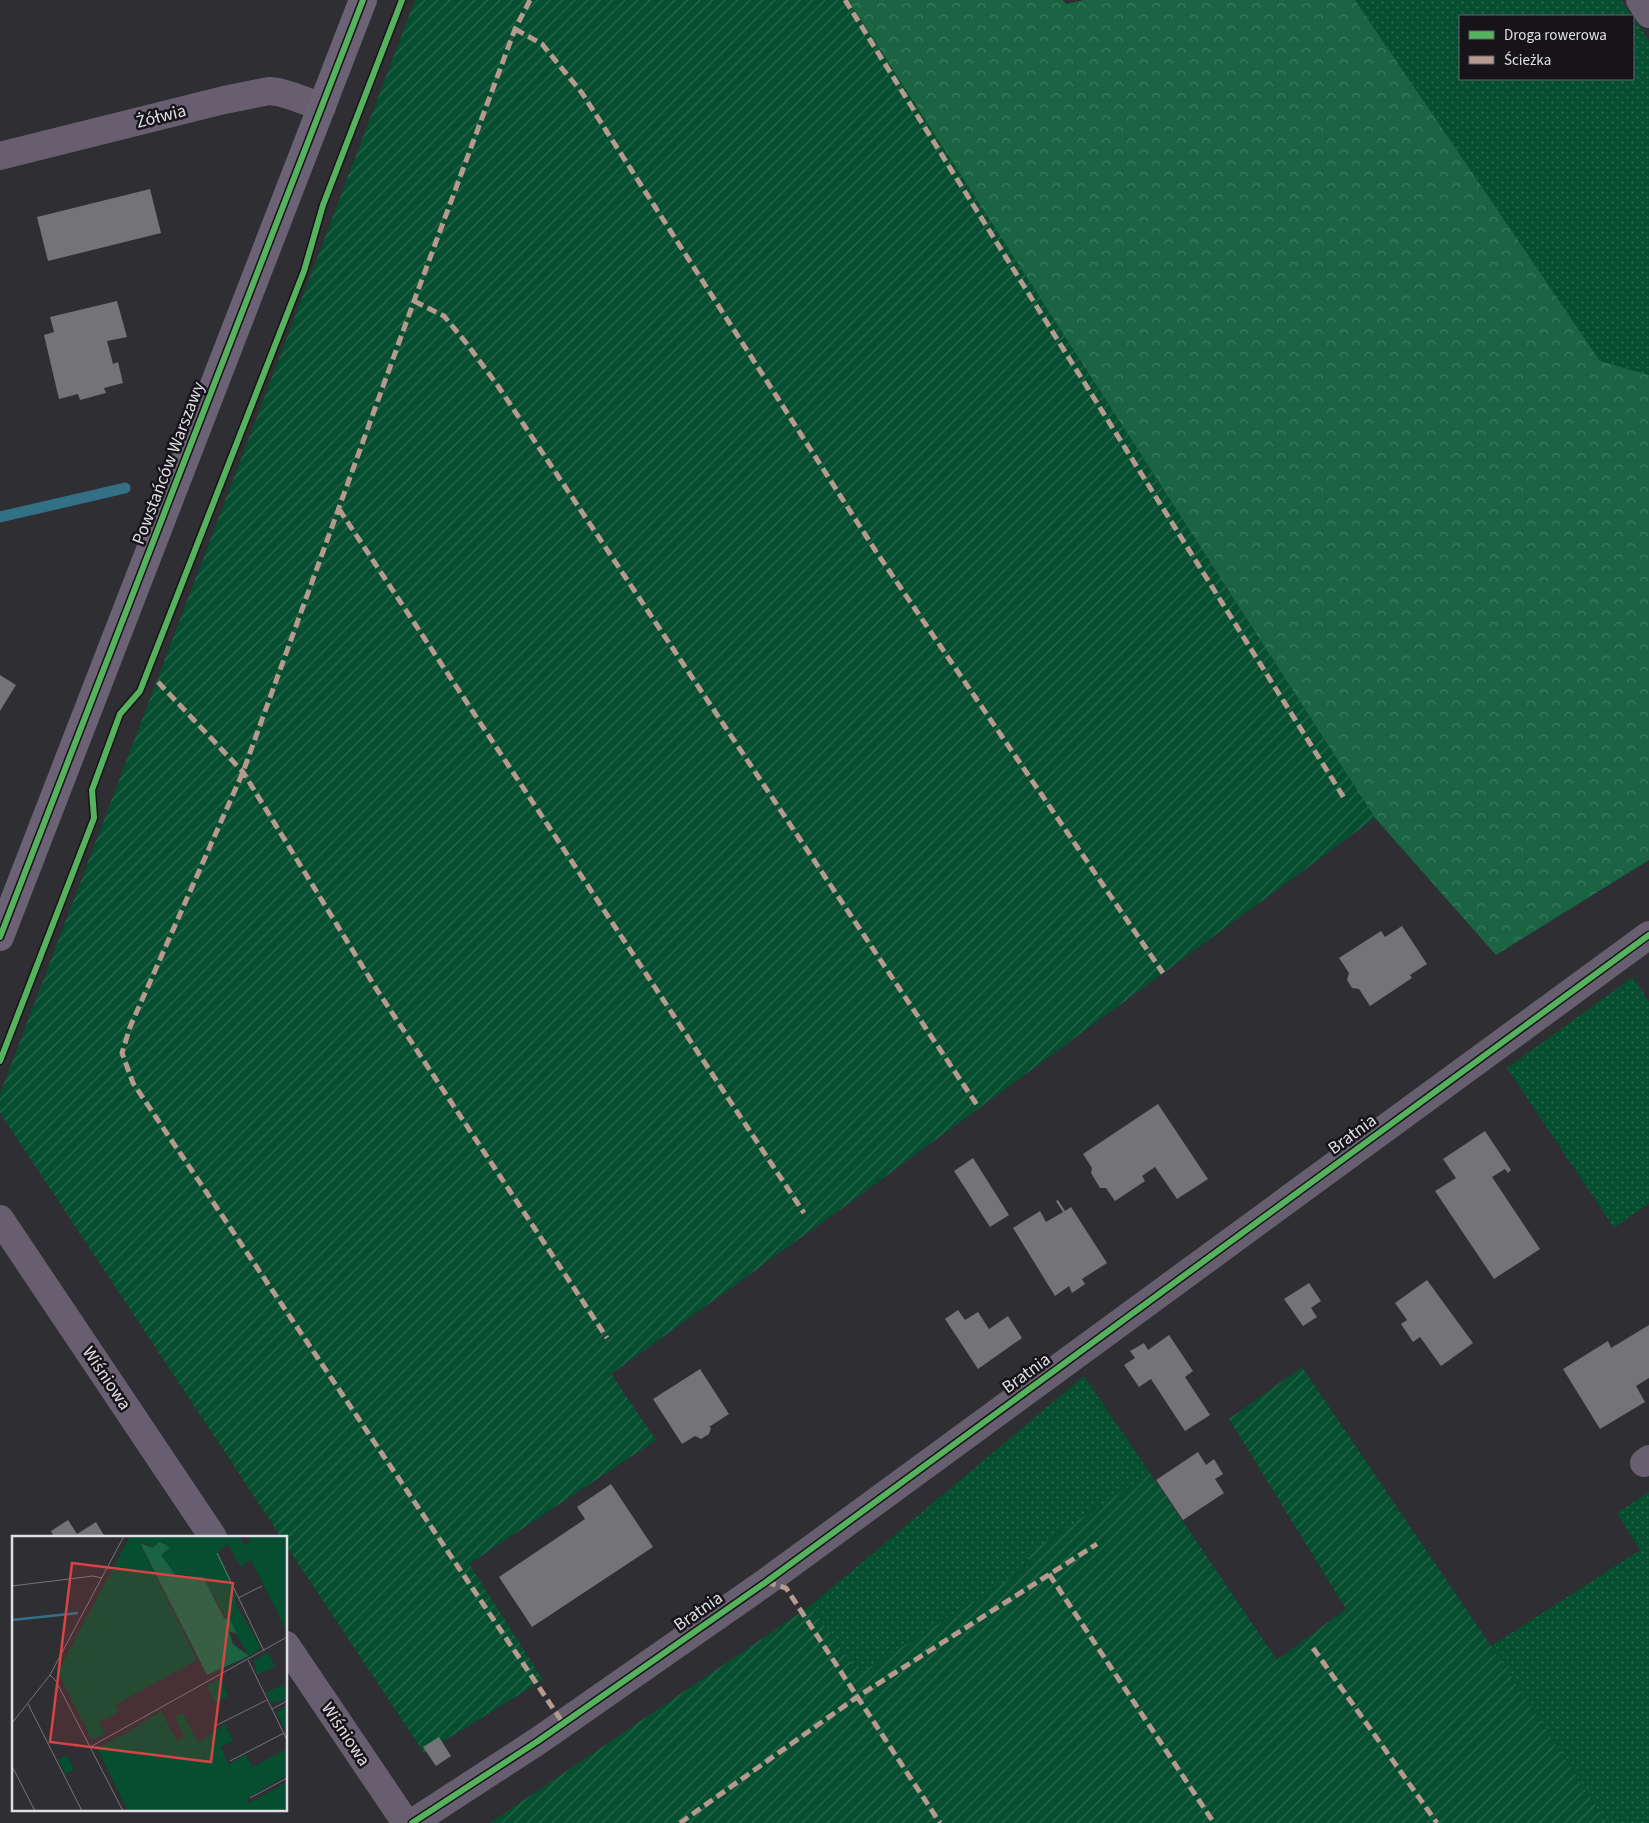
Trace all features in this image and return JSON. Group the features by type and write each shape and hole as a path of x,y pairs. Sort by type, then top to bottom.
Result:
{"street":[{"name":"Powstańców Warszawy","path":"0,937 363,0"},
{"path":"1640,0 1649,14"},
{"name":"Żółwia","path":"0,156 224,100 269,91 292,96 322,108"},
{"name":"Bratnia","path":"412,1823 538,1741 766,1582 1649,935"},
{"name":"Wiśniowa","path":"0,1219 212,1536"},
{"name":"Wiśniowa","path":"288,1648 406,1823"}],"green space":[{"path":"415,0 848,0 1375,818 852,1201 611,1374 656,1440 469,1564 543,1680 424,1753 288,1548 288,1536 280,1536 0,1113 0,1094"},
{"path":"848,0 1063,0 1066,4 1084,0 1355,0 1600,361 1649,375 1649,860 1496,955 1375,818"},
{"path":"1355,0 1621,0 1631,15 1459,15 1459,80 1634,80 1634,18 1649,41 1649,375 1600,361"},
{"path":"1633,977 1649,1002 1649,1203 1614,1228 1507,1068"},
{"path":"1302,1367 1491,1646 1607,1823 490,1823 810,1606 859,1674 1032,1565 1026,1555 1150,1473 1277,1660 1346,1609 1229,1419"},
{"path":"1084,1376 1150,1473 1027,1555 1032,1565 859,1674 810,1606"},
{"path":"1649,1492 1649,1823 1607,1823 1491,1646 1640,1550 1617,1513"}],"building":[{"path":"150,189 161,233 48,261 37,217"},
{"path":"117,301 127,337 107,341 113,364 118,362 123,383 104,388 106,393 80,400 78,394 59,399 44,335 54,332 50,317"},
{"path":"0,675 16,685 0,711"},
{"path":"1402,926 1427,964 1410,975 1412,978 1370,1006 1359,989 1352,988 1347,980 1349,973 1339,958 1381,931 1385,937"},
{"path":"1158,1104 1208,1179 1177,1199 1155,1167 1142,1176 1145,1181 1115,1201 1106,1188 1100,1188 1091,1173 1092,1168 1083,1154"},
{"path":"1485,1131 1511,1170 1508,1173 1505,1169 1492,1177 1540,1249 1494,1279 1435,1191 1456,1178 1443,1159"},
{"path":"973,1158 1009,1215 990,1227 954,1171"},
{"path":"1058,1200 1065,1211 1071,1207 1107,1263 1082,1279 1085,1284 1072,1293 1069,1286 1055,1296 1013,1228 1040,1211 1046,1222 1063,1212 1056,1201"},
{"path":"1427,1280 1473,1343 1441,1366 1420,1337 1413,1342 1401,1324 1407,1320 1395,1303"},
{"path":"1309,1283 1321,1301 1311,1308 1317,1317 1303,1326 1284,1299"},
{"path":"958,1310 965,1320 978,1312 989,1329 1008,1316 1022,1338 978,1369 945,1319"},
{"path":"1649,1325 1649,1378 1636,1386 1645,1402 1600,1429 1563,1369 1608,1341 1611,1348"},
{"path":"1169,1335 1193,1371 1185,1377 1210,1415 1185,1431 1151,1379 1139,1387 1124,1365 1135,1358 1130,1351 1144,1343 1148,1350"},
{"path":"700,1369 729,1414 709,1427 711,1428 709,1434 701,1439 695,1436 682,1444 653,1399"},
{"path":"1198,1452 1206,1465 1214,1459 1223,1474 1215,1479 1224,1493 1183,1520 1156,1480"},
{"path":"611,1484 653,1547 532,1627 499,1577 585,1519 577,1507"},
{"path":"68,1520 77,1534 96,1522 104,1536 54,1536 51,1531"},
{"path":"439,1737 451,1756 436,1766 423,1747"}],"waterway":[{"path":"0,517 125,488"}],"marked path":[{"path":"530,0 515,29 243,772 130,1027 122,1053 133,1083 563,1723"},
{"path":"845,0 1346,801"},
{"path":"515,29 542,44 582,93 877,553 1163,973"},
{"path":"414,301 444,316 498,386 979,1108"},
{"path":"339,509 804,1213"},
{"path":"158,682 243,772 377,990 607,1338"},
{"path":"680,1823 857,1697 1097,1544"},
{"path":"1049,1574 1214,1823"},
{"path":"766,1582 786,1588 940,1823"},
{"path":"1313,1648 1437,1823"}],"cycle path":[{"path":"0,937 363,0"},
{"path":"0,1061 94,818 92,790 120,714 140,691 304,271 323,205 402,0"},
{"path":"412,1823 538,1741 766,1582 1649,935"}]}
